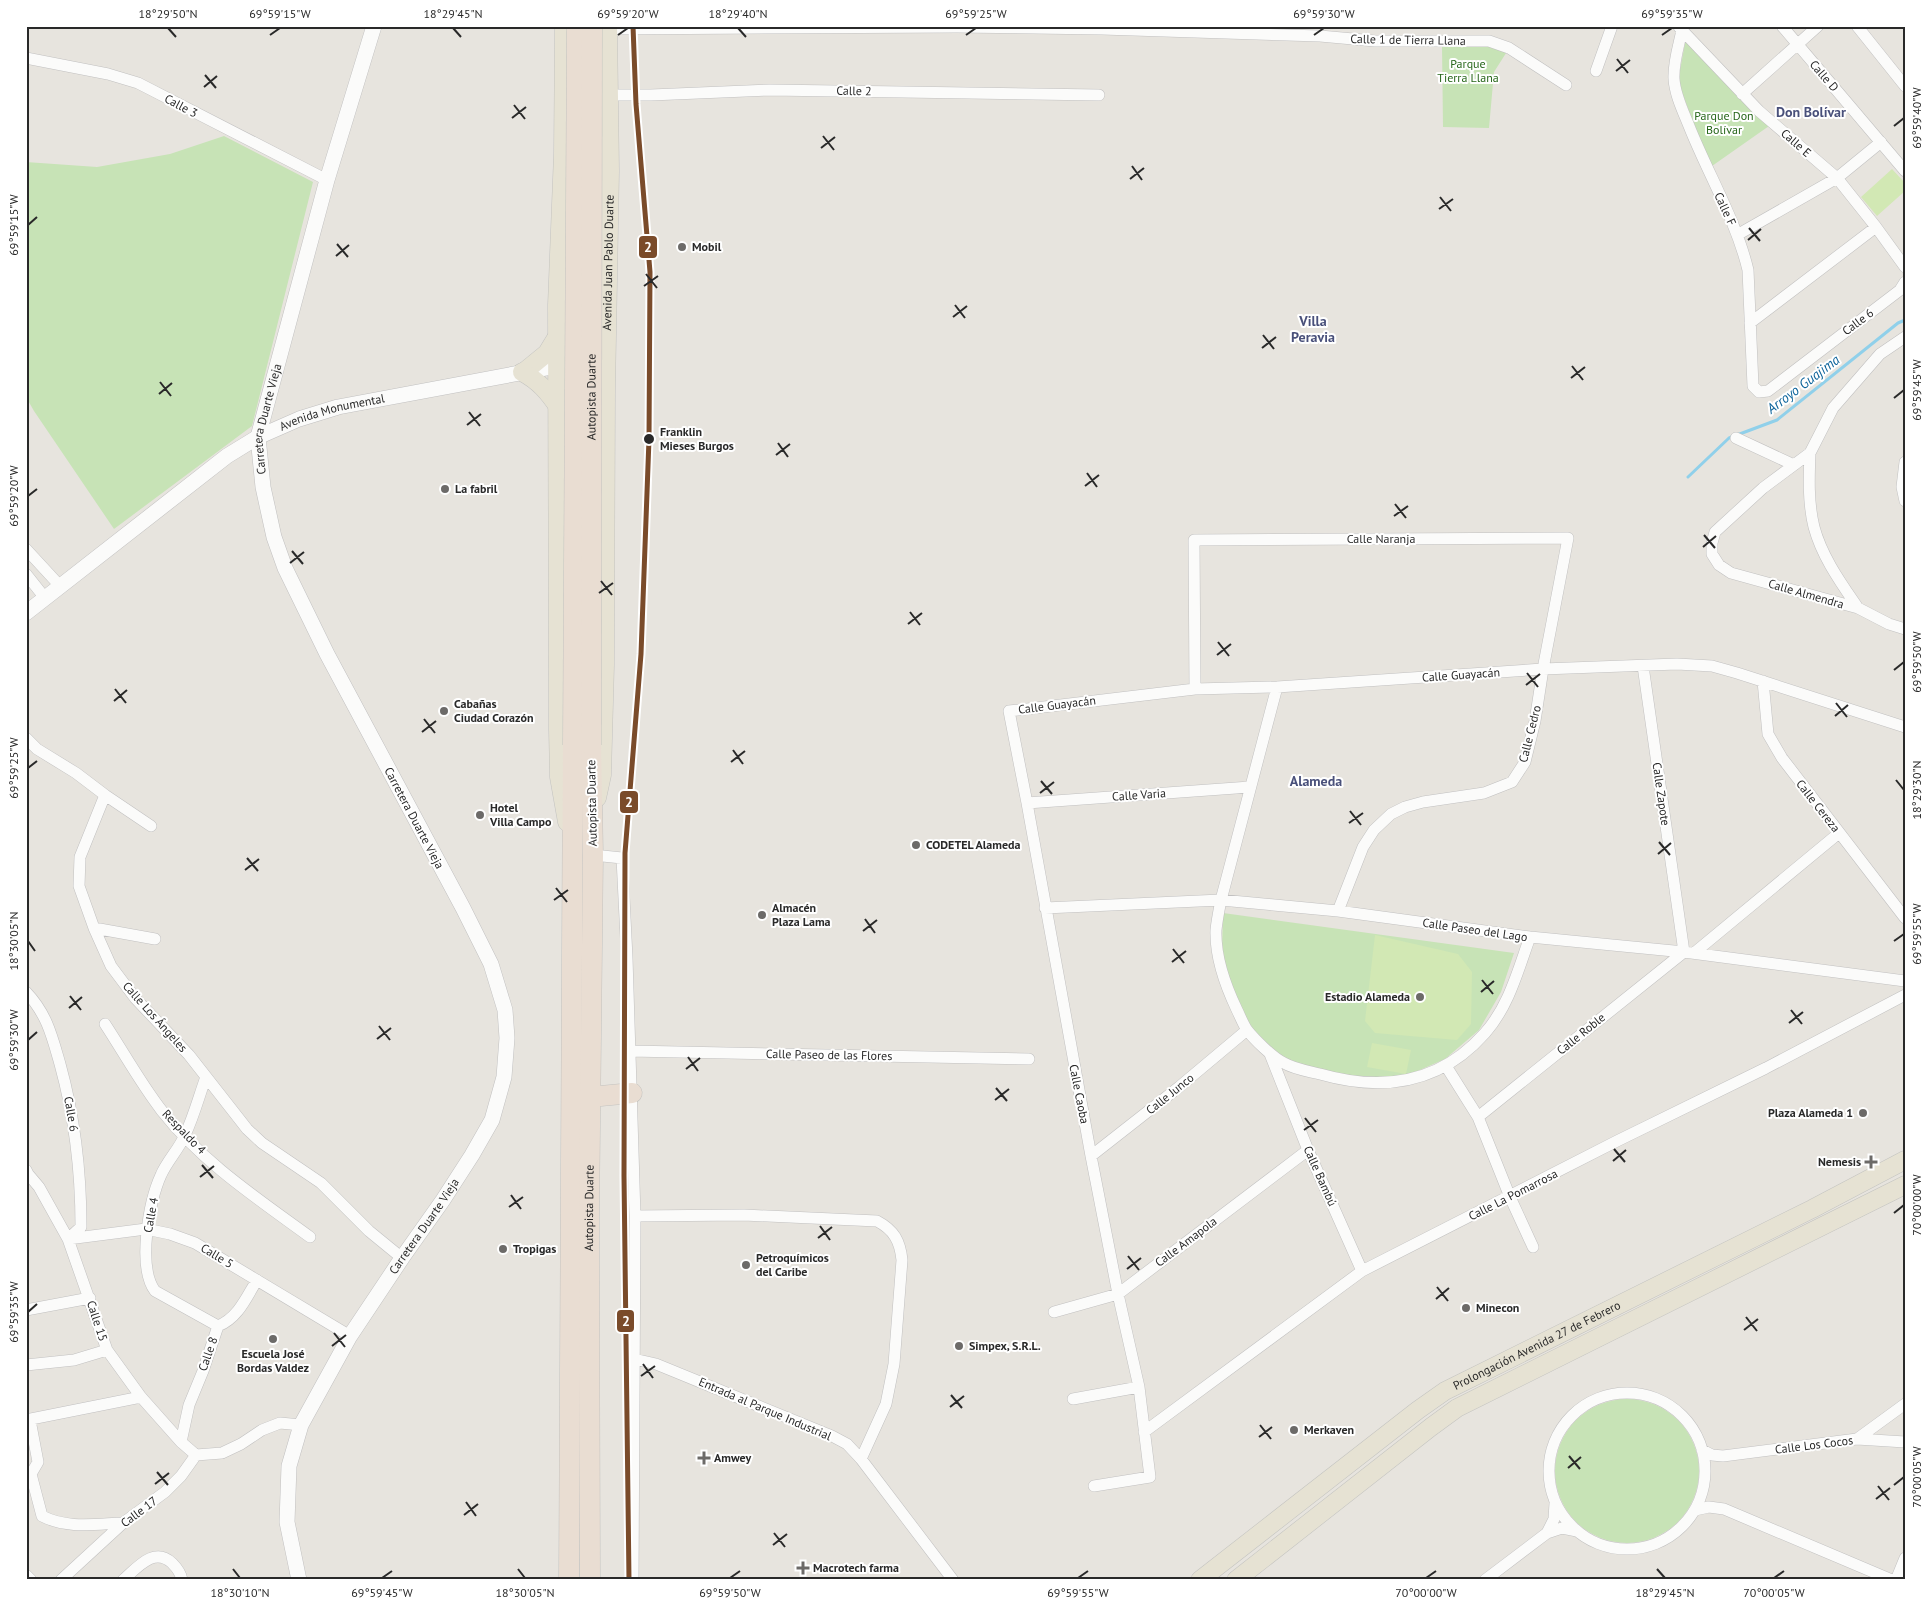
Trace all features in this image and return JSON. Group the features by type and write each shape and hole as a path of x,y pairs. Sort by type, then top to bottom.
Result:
{"highway":[{"name":"Autopista Duarte","path":"576,26 582,745 592,828 589,1218 590,1580"},
{"name":"Autopista Duarte","path":"569,1580 572,847 582,745 603,27"},
{"path":"590,1097 632,1093"}],"main road":[{"name":"Carretera Duarte Vieja","path":"299,1580 287,1522 289,1466 301,1425 350,1336 472,1156 492,1120 504,1077 507,1038 505,1010 496,979 482,946 327,654 278,551 265,502 258,437 327,180 374,26"},
{"name":"Autopista Duarte","path":"564,26 563,154 557,305 559,408 559,776 572,847"},
{"name":"Avenida Juan Pablo Duarte","path":"592,828 602,774 605,656 606,358 610,177 609,95 603,27"},
{"path":"558,335 547,353 523,372 537,380 559,408"},
{"name":"Avenida Monumental","path":"26,613 227,456 258,437 299,419 338,408 606,358"},
{"name":"Prolongación Avenida 27 de Febrero","path":"1200,1580 1445,1391 1812,1209 1905,1160"},
{"name":"Prolongación Avenida 27 de Febrero","path":"1236,1580 1431,1427 1458,1408 1905,1185"}],"street":[{"path":"1596,71 1612,26"},
{"name":"Calle D","path":"1782,26 1905,171"},
{"path":"1742,94 1818,26"},
{"path":"1857,26 1903,80"},
{"name":"Calle 1 de Tierra Llana","path":"603,27 1102,28 1320,36 1375,41 1490,42 1509,48 1566,85"},
{"name":"Calle E","path":"1680,28 1759,111 1837,178 1905,267"},
{"name":"Calle F","path":"1680,28 1674,78 1676,93 1699,150 1737,234 1748,270 1753,386 1759,392"},
{"name":"Calle 3","path":"26,58 108,74 138,83 327,180"},
{"name":"Calle 2","path":"609,95 770,90 1098,95"},
{"path":"1737,234 1837,178 1881,142"},
{"path":"1750,323 1876,227"},
{"name":"Calle 6","path":"1759,392 1768,391 1900,290 1905,282"},
{"path":"1858,608 1832,568 1814,526 1809,480 1810,453 1839,400 1880,354 1905,337"},
{"path":"1736,438 1794,464 1810,453"},
{"path":"1905,462 1902,487 1905,500"},
{"name":"Calle Almendra","path":"1794,464 1763,488 1715,532 1712,554 1719,565 1731,573 1858,608 1889,624 1905,629"},
{"name":"Calle Naranja","path":"1195,689 1194,540 1568,538"},
{"name":"Calle Cedro","path":"1338,911 1363,847 1374,830 1391,814 1405,807 1423,802 1484,794 1512,782 1525,762 1535,721 1568,538"},
{"path":"26,549 61,587"},
{"path":"26,574 45,598"},
{"name":"Calle Guayacán","path":"1009,711 1195,689 1277,687 1543,669 1676,664 1712,666 1905,727"},
{"name":"Calle Zapote","path":"1643,666 1689,952"},
{"name":"Calle Cereza","path":"1763,681 1768,734 1774,746 1905,918"},
{"path":"1277,687 1221,900 1216,930 1218,959 1230,995 1247,1030 1283,1063 1342,1081 1370,1084 1398,1083 1422,1076 1446,1066 1467,1051 1486,1032 1501,1011 1513,987 1530,937"},
{"name":"Calle Caoba","path":"1009,711 1028,804 1045,908 1091,1156 1138,1387 1150,1477 1094,1486"},
{"path":"26,738 37,749 76,773 151,826"},
{"path":"26,756 37,749"},
{"name":"Calle Varia","path":"1028,804 1250,788"},
{"name":"Calle Los Ángeles","path":"106,795 80,857 79,886 94,928 111,966 136,998 189,1054 248,1130 262,1143 321,1183 369,1230 402,1258"},
{"name":"Calle Roble","path":"1478,1117 1839,833"},
{"path":"592,855 622,858 635,1216 634,1580"},
{"name":"Calle Paseo del Lago","path":"1045,908 1221,900 1338,911 1530,937 1689,952 1905,981"},
{"path":"94,928 155,939"},
{"name":"Calle 6","path":"26,992 44,1014 52,1033 70,1098 78,1154 81,1227 68,1239"},
{"name":"Calle La Pomarrosa","path":"1144,1432 1362,1271 1766,1068 1905,995"},
{"name":"Respaldo 4","path":"105,1024 162,1110 185,1136 236,1183 310,1237"},
{"name":"Calle Junco","path":"1091,1156 1179,1087 1247,1030"},
{"name":"Calle Paseo de las Flores","path":"630,1051 1029,1059"},
{"name":"Calle Bambú","path":"1270,1052 1308,1150 1362,1271"},
{"path":"1446,1066 1478,1117 1510,1197 1533,1247"},
{"name":"Calle 4","path":"206,1077 185,1136 161,1174 155,1191 146,1229 147,1274 149,1283 155,1290 218,1326"},
{"name":"Calle Amapola","path":"1054,1312 1118,1294 1308,1150"},
{"name":"Calle 15","path":"27,1173 39,1188 68,1239 107,1350 141,1397 181,1442 196,1455"},
{"path":"635,1216 744,1215 877,1221 886,1226 896,1236 902,1260 894,1364 886,1404 861,1459"},
{"name":"Calle 5","path":"68,1239 146,1229 170,1234 195,1243 350,1336"},
{"name":"Calle 8","path":"181,1442 189,1405 218,1326 227,1323 239,1311 257,1280"},
{"path":"26,1310 90,1298"},
{"path":"26,1366 74,1360 107,1350"},
{"name":"Entrada al Parque Industrial","path":"634,1359 656,1364 832,1436 846,1444 861,1459 954,1580"},
{"path":"1073,1399 1138,1387"},
{"path":"1634,1393 1657,1399 1677,1411 1692,1429 1702,1450 1705,1470 1703,1489 1695,1510 1681,1528 1662,1541 1641,1548 1618,1549 1596,1543 1577,1531 1564,1518 1555,1503 1549,1480 1550,1457 1557,1435 1571,1416 1589,1402 1611,1394 1634,1393"},
{"path":"123,1523 75,1525 52,1521 42,1516 29,1476 38,1462 28,1420 141,1397"},
{"path":"1857,1439 1905,1404"},
{"path":"196,1455 222,1453 241,1444 262,1430 280,1424 301,1425"},
{"name":"Calle Los Cocos","path":"1702,1450 1712,1455 1723,1456 1857,1439 1905,1442"},
{"name":"Calle 17","path":"61,1580 123,1523 165,1492 181,1476 196,1455"},
{"path":"1705,1470 1723,1456"},
{"path":"1703,1489 1712,1500 1724,1509 1892,1580"},
{"path":"1547,1533 1554,1518 1555,1503"},
{"path":"1695,1510 1709,1507 1724,1509"},
{"path":"1485,1580 1547,1533 1562,1528 1577,1531"},
{"path":"123,1580 150,1557 159,1556 167,1558 177,1568 182,1580"},
{"path":"1896,1580 1905,1558"},
{"path":"26,1575 31,1580"}],"green space":[{"name":"Parque Don Bolívar","path":"1685,43 1689,43 1769,126 1712,166 1678,81"},
{"name":"Parque Tierra Llana","path":"1487,44 1508,50 1494,72 1489,128 1443,127 1442,46"},
{"path":"224,136 313,182 252,426 114,529 26,397 26,162 97,167 170,154"},
{"path":"1892,169 1905,183 1905,191 1877,216 1861,197"},
{"path":"1223,913 1514,953 1501,992 1479,1030 1445,1059 1406,1076 1354,1079 1284,1059 1250,1027 1230,983 1222,950"},
{"name":"Estadio Alameda","path":"1375,935 1458,954 1472,972 1471,1024 1457,1040 1375,1033 1365,1021"},
{"path":"1372,1043 1411,1050 1406,1074 1367,1067"},
{"path":"1627,1399 1655,1404 1678,1420 1694,1443 1699,1471 1694,1499 1678,1522 1655,1538 1627,1543 1599,1538 1576,1522 1560,1499 1555,1471 1560,1443 1576,1420 1599,1404"}],"waterway":[{"name":"Arroyo Guajima","path":"1688,477 1729,438 1777,420 1898,323 1905,320"}],"metro line":[{"name":"2","path":"629,1580 624,1176 625,853 641,654 649,439 650,272 636,104 633,26"}],"place":[{"name":"Mobil","path":"682,247"},
{"name":"Franklin Mieses Burgos","path":"649,439"},
{"name":"La fabril","path":"445,489"},
{"name":"Cabañas Ciudad Corazón","path":"444,711"},
{"name":"Hotel Villa Campo","path":"480,815"},
{"name":"CODETEL Alameda","path":"916,845"},
{"name":"Almacén Plaza Lama","path":"762,915"},
{"name":"Estadio Alameda","path":"1420,997"},
{"name":"Plaza Alameda 1","path":"1863,1113"},
{"name":"Nemesis","path":"1871,1162"},
{"name":"Tropigas","path":"503,1249"},
{"name":"Petroquímicos del Caribe","path":"746,1265"},
{"name":"Minecon","path":"1466,1308"},
{"name":"Escuela José Bordas Valdez","path":"273,1339"},
{"name":"Simpex, S.R.L.","path":"959,1346"},
{"name":"Merkaven","path":"1294,1430"},
{"name":"Amwey","path":"704,1458"},
{"name":"Macrotech farma","path":"803,1568"}],"district":[{"name":"Don Bolívar","path":"1811,112"},
{"name":"Villa Peravia","path":"1313,330"},
{"name":"Alameda","path":"1316,781"}]}
